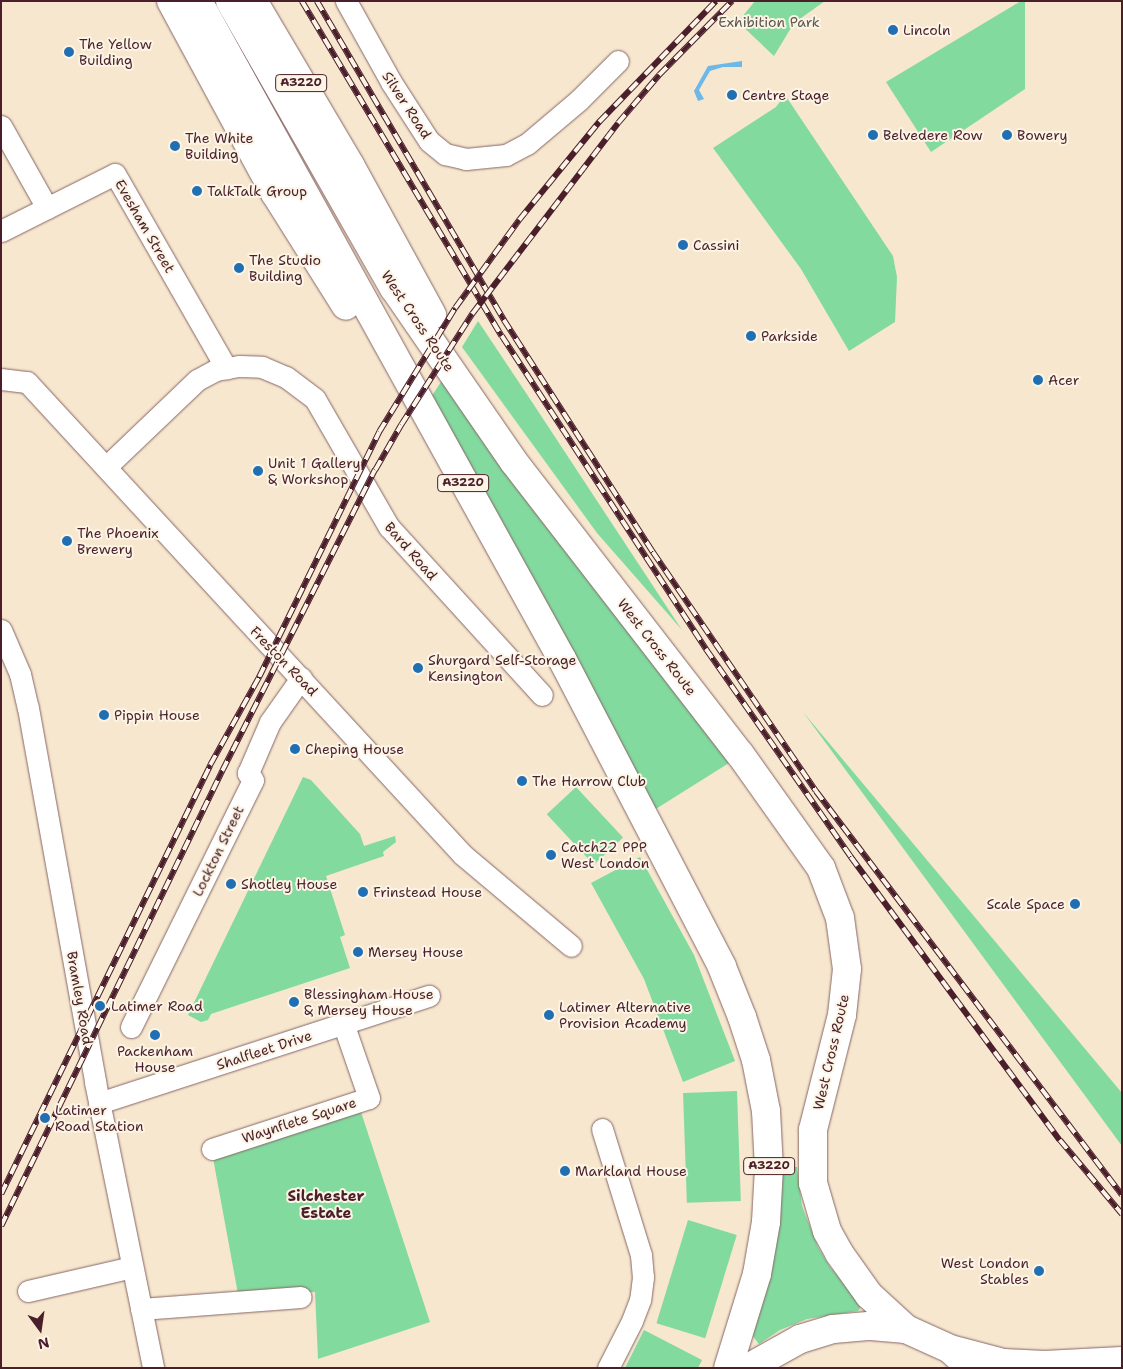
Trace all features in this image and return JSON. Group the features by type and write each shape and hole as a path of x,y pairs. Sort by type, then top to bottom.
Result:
{"highway":[{"name":"A3220","path":"171,1 275,193 492,535"},
{"name":"A3220","path":"198,1 562,659 722,967 756,1060 766,1111 769,1168 766,1222 757,1274 728,1368"},
{"name":"West Cross Route","path":"230,1 394,288 514,462 577,547 674,667 805,844 832,893 844,936 847,968 842,1015 813,1130 813,1183 819,1208 839,1253 869,1295 906,1329"},
{"name":"A3220","path":"253,1 350,165 514,462"},
{"name":"A3220","path":"748,1368 800,1339 833,1329 871,1326 906,1329 950,1349 972,1368"},
{"path":"1045,1365 1098,1356 1122,1348"},
{"path":"950,1349 1003,1363 1045,1365 1122,1361"}],"street":[{"name":"Silver Road","path":"346,1 391,82 429,141 445,154 466,158 506,155 527,144 579,100 618,60"},
{"path":"1,126 46,208"},
{"name":"Evesham Street","path":"1,231 115,174 210,337 226,368"},
{"name":"Bard Road","path":"107,466 198,380 226,368 262,367 286,377 314,400 389,527 542,695"},
{"name":"Freston Road","path":"1,379 27,382 107,466 463,855 570,946"},
{"name":"Bramley Road","path":"3,641 28,708 99,1103 153,1368"},
{"name":"Lockton Street","path":"131,1027 253,780 248,773 270,722 301,678"},
{"name":"Shalfleet Drive","path":"99,1103 429,996"},
{"name":"Waynflete Square","path":"212,1148 369,1098 343,1024"},
{"path":"602,1128 641,1255 643,1277 640,1300 632,1321 608,1368"},
{"path":"28,1291 132,1267"},
{"path":"141,1309 301,1297"}],"green space":[{"name":"Exhibition Park","path":"755,1 825,1 794,23 774,56 738,22"},
{"path":"1021,1 1025,1 1025,89 931,152 886,82"},
{"path":"785,95 893,256 897,277 895,322 849,351 801,269 713,148 776,107"},
{"path":"478,321 682,630 597,533 462,347"},
{"path":"443,379 502,469 729,763 651,812 429,400"},
{"path":"803,712 1122,1093 1122,1146"},
{"path":"303,777 311,780 360,834 364,846 395,836 396,842 383,852 384,856 326,876 345,935 340,937 350,968 211,1014 208,1020 201,1022 188,1015"},
{"path":"576,787 623,837 594,865 547,814"},
{"path":"640,857 694,955 735,1061 683,1082 644,979 591,883"},
{"path":"737,1091 741,1201 687,1203 683,1093"},
{"path":"360,1109 430,1322 318,1359 315,1292 238,1294 213,1158"},
{"path":"778,1165 797,1167 802,1206 818,1247 830,1267 863,1304 858,1311 807,1319 780,1330 759,1344 751,1334"},
{"path":"688,1220 737,1235 705,1338 656,1323"},
{"path":"644,1330 702,1360 698,1368 625,1368"}],"water":[{"path":"742,61 742,67 723,67 710,71 699,90 704,99 698,101 694,91 708,66"}],"railway":[{"path":"302,1 502,336 706,649 851,857 1060,1140 1122,1214"},
{"path":"317,1 504,320 653,552 816,791 1122,1195"},
{"path":"1,1194 210,765 259,677 379,432 455,308 519,220 599,122 716,1"},
{"path":"1,1226 222,771 375,470 401,425 472,314 618,123 659,75 732,1"}],"place":[{"name":"Lincoln","path":"893,30"},
{"name":"The Yellow Building","path":"69,52"},
{"name":"Centre Stage","path":"732,95"},
{"name":"Belvedere Row","path":"873,135"},
{"name":"Bowery","path":"1007,135"},
{"name":"The White Building","path":"175,146"},
{"name":"TalkTalk Group","path":"197,191"},
{"name":"Cassini","path":"683,245"},
{"name":"The Studio Building","path":"239,268"},
{"name":"Parkside","path":"751,336"},
{"name":"Acer","path":"1038,380"},
{"name":"Unit 1 Gallery & Workshop","path":"258,471"},
{"name":"The Phoenix Brewery","path":"67,541"},
{"name":"Shurgard Self-Storage Kensington","path":"418,668"},
{"name":"Pippin House","path":"104,715"},
{"name":"Cheping House","path":"295,749"},
{"name":"The Harrow Club","path":"522,781"},
{"name":"Catch22 PPP West London","path":"551,855"},
{"name":"Shotley House","path":"231,884"},
{"name":"Frinstead House","path":"363,892"},
{"name":"Scale Space","path":"1075,904"},
{"name":"Mersey House","path":"358,952"},
{"name":"Blessingham House & Mersey House","path":"294,1002"},
{"name":"Latimer Road","path":"100,1006"},
{"name":"Latimer Alternative Provision Academy","path":"549,1015"},
{"name":"Packenham House","path":"155,1035"},
{"name":"Latimer Road Station","path":"45,1118"},
{"name":"Markland House","path":"565,1171"},
{"name":"West London Stables","path":"1039,1271"}],"district":[{"name":"Silchester Estate","path":"326,1204"}]}
